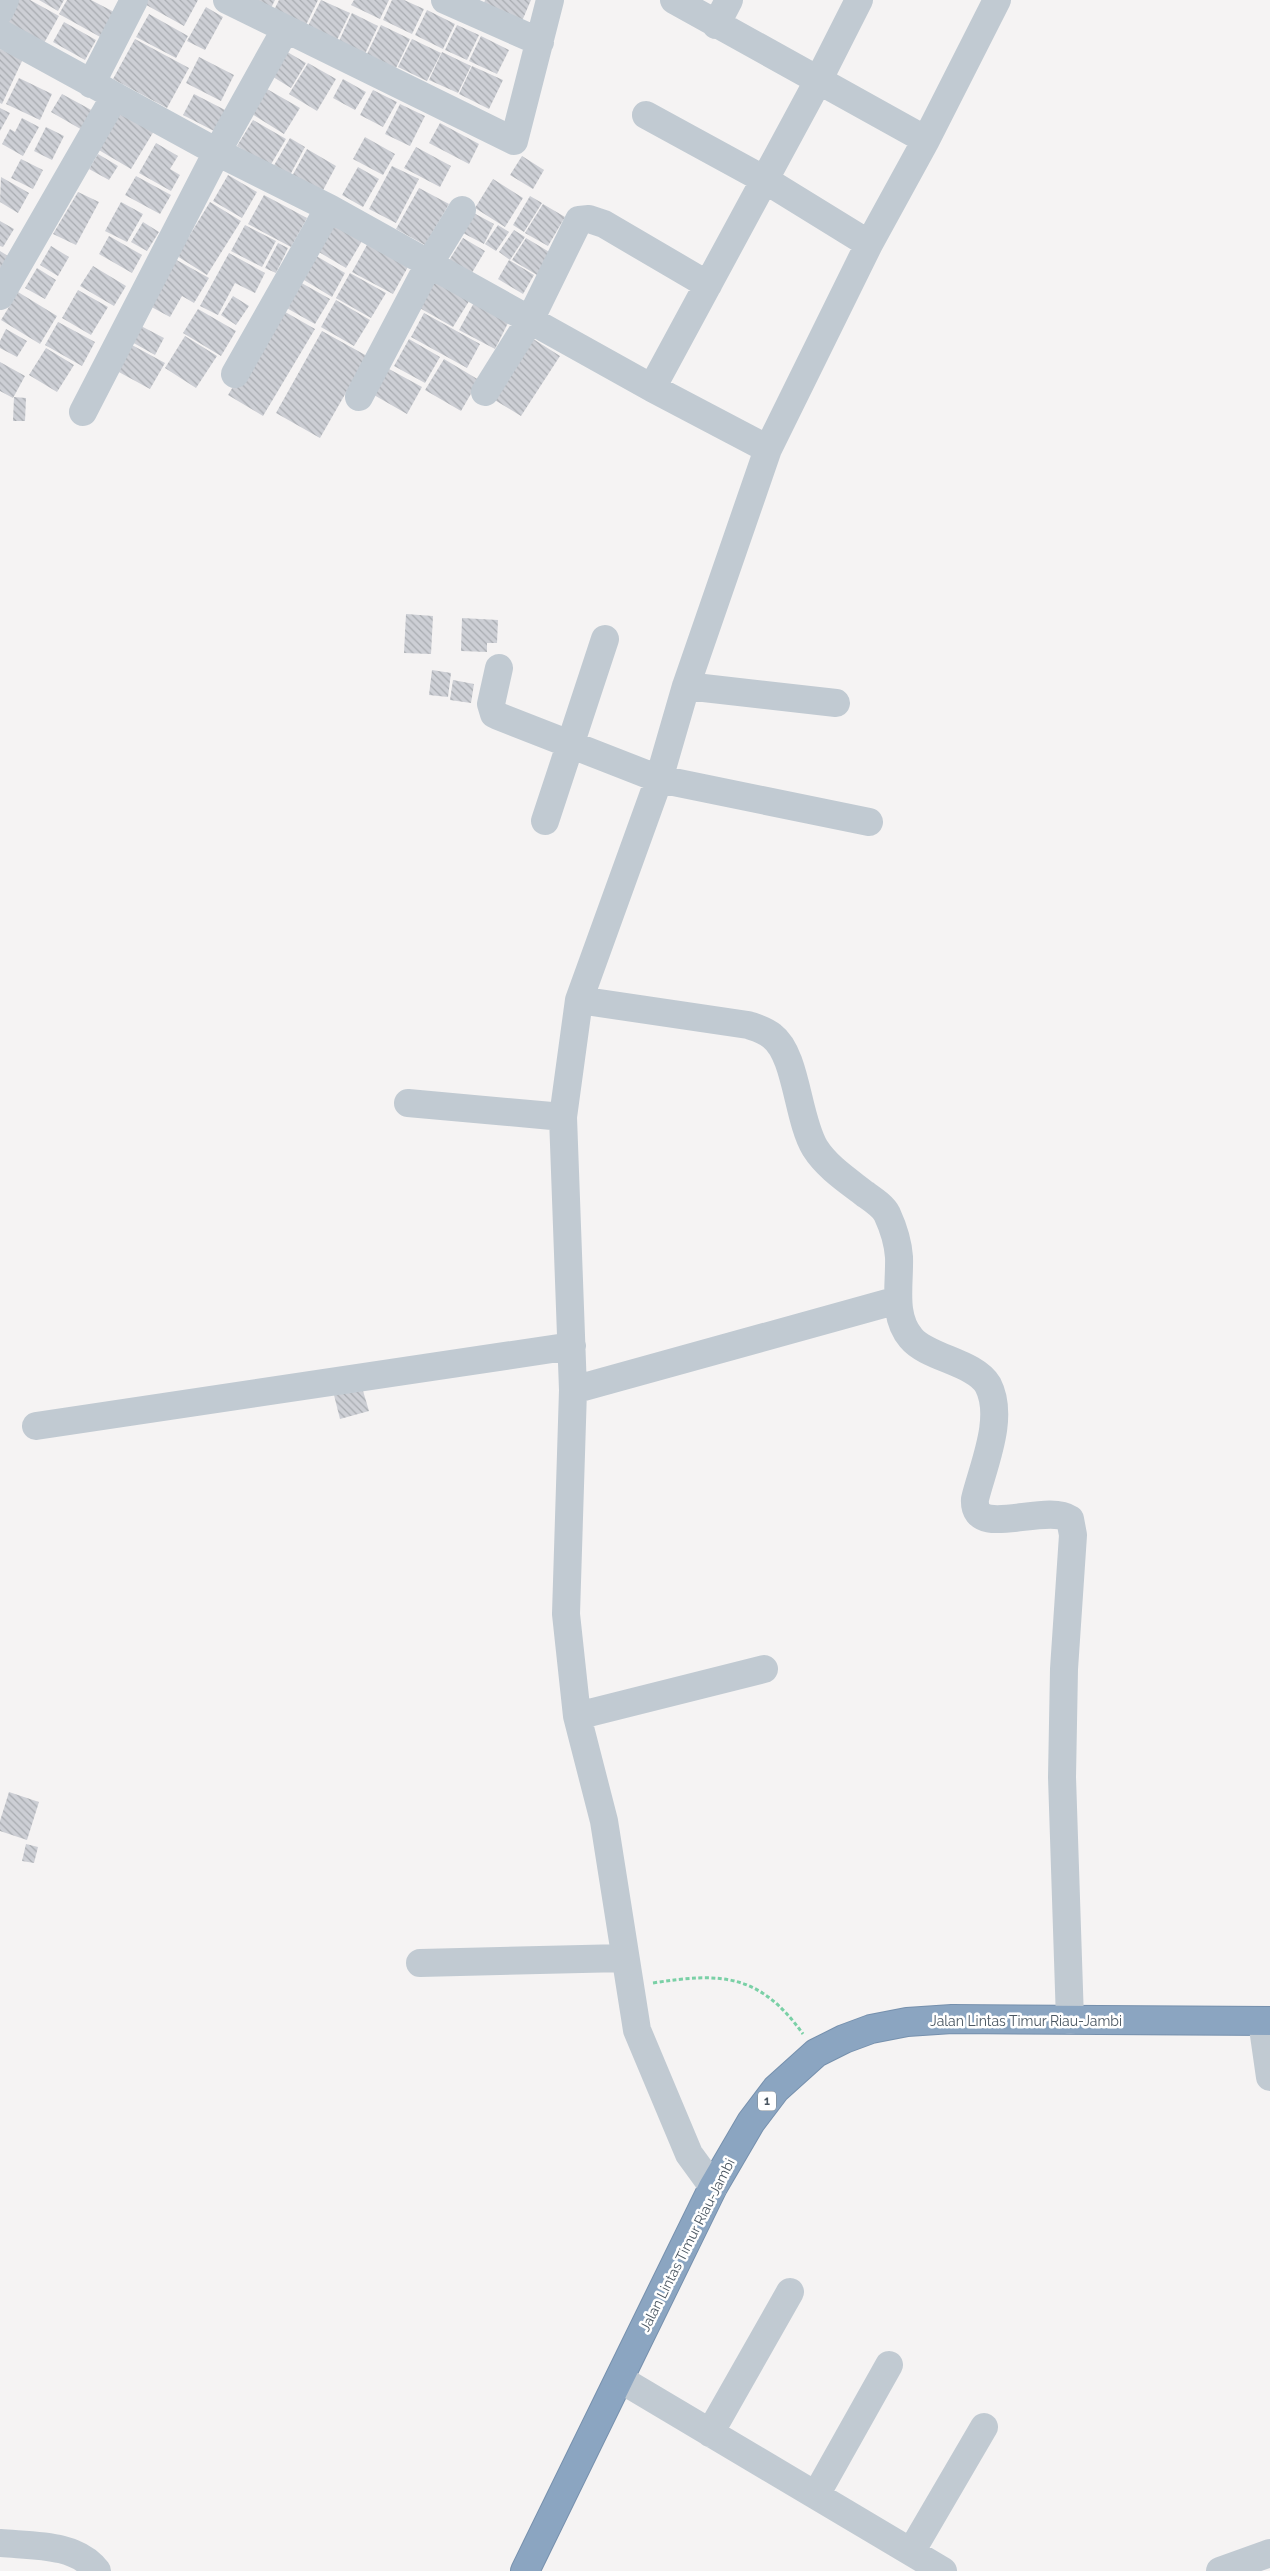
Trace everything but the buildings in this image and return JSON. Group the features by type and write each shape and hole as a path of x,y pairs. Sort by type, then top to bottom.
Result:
{"highway":[{"name":"Jalan Lintas Timur Riau-Jambi","path":"525,2571 713,2187 751,2122 771,2096 816,2053 871,2029 907,2022 952,2019 1266,2021"}],"street":[{"path":"0,10 5,0"},
{"path":"91,84 134,0"},
{"path":"227,0 514,141 550,0"},
{"path":"444,0 540,42"},
{"path":"674,0 818,82 926,140"},
{"path":"716,25 729,0"},
{"path":"652,388 818,82 859,0"},
{"path":"713,2187 689,2154 637,2030 624,1958 604,1820 577,1716 566,1614 574,1390 562,1117 579,1000 659,779 686,686 768,449 869,244 926,140 996,0"},
{"path":"83,412 217,152 285,30"},
{"path":"0,33 217,152 329,208 652,388 768,449"},
{"path":"0,296 115,96"},
{"path":"646,115 765,180 869,244"},
{"path":"235,374 329,208"},
{"path":"360,397 429,264 462,210"},
{"path":"485,392 530,320 577,224 583,219 604,224 708,284"},
{"path":"545,821 605,639"},
{"path":"499,668 490,704 494,714 659,779 869,822"},
{"path":"686,686 836,703"},
{"path":"579,1000 748,1025 774,1036 784,1051 805,1129 814,1147 837,1173 886,1211 894,1231 899,1256 898,1300 900,1320 910,1338 918,1345 970,1369 987,1384 994,1405 992,1432 975,1500 974,1509 978,1516 984,1519 1001,1519 1054,1513 1070,1519 1073,1535 1064,1669 1062,1777 1070,2020"},
{"path":"408,1103 562,1117"},
{"path":"574,1390 898,1300"},
{"path":"36,1426 572,1346"},
{"path":"577,1716 764,1669"},
{"path":"420,1963 624,1958"},
{"path":"1266,2021 1270,2077"},
{"path":"710,2433 790,2292"},
{"path":"816,2495 890,2365"},
{"path":"620,2380 943,2571"},
{"path":"911,2552 984,2427"},
{"path":"0,2543 63,2550 84,2558 97,2571"},
{"path":"1220,2571 1270,2553"}],"path":[{"path":"629,1987 698,1976 747,1983 772,1999 790,2016 816,2053"}]}
